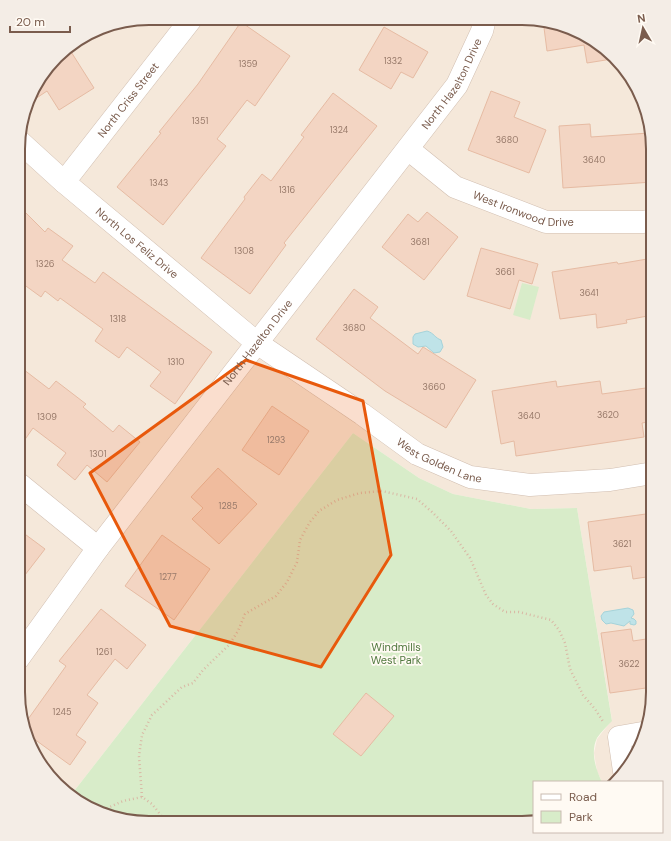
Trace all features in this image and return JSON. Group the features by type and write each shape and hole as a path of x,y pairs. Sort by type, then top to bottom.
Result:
{"street":[{"name":"North Criss Street","path":"64,182 187,25"},
{"name":"North Hazelton Drive","path":"25,649 98,548 457,85 483,25"},
{"name":"North Los Feliz Drive","path":"25,147 64,182 257,342"},
{"name":"West Ironwood Drive","path":"408,149 455,187 546,222 646,221"},
{"name":"West Golden Lane","path":"257,342 362,414 417,454 470,477 530,485 610,480 646,474"},
{"path":"25,489 98,548"},
{"path":"623,763 619,737 639,734"}],"path":[{"path":"142,797 139,756 142,735 152,715 182,687 193,683 203,670 229,644 245,614 276,596 287,582 297,562 300,540 310,522 319,511 337,500 360,493 382,491 418,499 451,531 470,558 483,590 493,604 505,612 519,612 551,620 559,630 565,643 570,669 583,695 596,709 605,725 619,737"},
{"path":"107,808 123,801 142,797 152,804 161,816"}],"highlighted area":[{"path":"246,360 363,401 391,555 321,667 170,626 90,473"}],"shaded area":[{"path":"149,25 522,25 554,29 569,34 591,46 615,67 629,87 637,102 642,117 646,149 646,700 644,716 637,739 629,754 609,781 602,781 597,771 594,753 597,739 612,720 577,508 531,509 453,494 419,478 353,433 75,790 61,780 42,754 34,739 29,724 25,692 25,149 29,117 34,102 42,87 56,67 80,46 94,38 117,29"}],"green space":[{"path":"522,283 539,287 530,320 513,315"},
{"name":"Windmills West Park","path":"353,433 419,478 453,494 531,509 577,508 612,721 602,731 595,743 595,761 602,781 533,781 533,816 530,816 141,816 125,814 102,807 75,790"}],"water":[{"path":"427,331 441,340 443,347 440,352 434,353 426,346 418,347 413,344 413,337 415,334"},
{"path":"628,608 633,610 634,614 631,618 636,621 636,624 634,625 630,624 630,621 624,626 611,623 606,624 602,620 601,616 604,612"}],"building":[{"path":"239,25 245,25 290,56 255,106 247,100 217,139 226,146 163,225 117,187 161,133 159,132 198,84"},
{"path":"384,27 428,52 413,78 401,72 391,89 359,70"},
{"path":"544,27 569,34 591,46 608,60 587,63 584,45 547,51"},
{"path":"72,53 94,88 59,110 47,91 36,98 46,80 56,67"},
{"path":"491,91 520,102 514,117 546,130 529,173 468,150"},
{"path":"333,93 377,126 284,243 286,245 250,294 201,258 262,174 271,181 304,137 301,135"},
{"path":"590,124 591,137 645,133 646,182 563,188 559,126"},
{"path":"25,212 45,232 48,228 73,246 62,260 95,283 103,272 212,352 175,404 150,386 161,372 127,347 119,358 95,341 103,329 60,298 58,301 45,291 41,297 25,285"},
{"path":"427,212 458,237 424,280 382,247 408,214 418,222"},
{"path":"481,248 538,264 532,284 519,280 510,309 467,296"},
{"path":"646,259 646,316 626,320 627,323 597,328 596,314 560,319 552,272 617,262 618,264"},
{"path":"354,289 378,307 370,318 418,354 423,347 476,380 446,428 385,391 316,339"},
{"path":"25,371 49,389 56,381 86,404 83,407 113,432 119,425 140,442 107,482 87,465 75,480 57,465 66,453 33,428 25,439"},
{"path":"556,381 557,387 600,381 602,394 646,388 646,422 642,423 644,437 516,456 514,441 501,444 492,391"},
{"path":"272,406 309,431 279,475 242,450"},
{"path":"218,468 257,504 219,544 192,519 203,508 191,497"},
{"path":"646,514 646,577 633,579 631,566 594,571 588,522"},
{"path":"25,534 45,549 25,575"},
{"path":"162,535 210,569 174,620 125,586"},
{"path":"101,609 146,645 127,669 115,659 87,695 98,703 76,735 86,742 70,765 34,739 28,719 66,666 59,661"},
{"path":"631,629 633,641 646,639 646,688 610,693 601,633"},
{"path":"366,693 394,716 361,756 333,734"}]}
